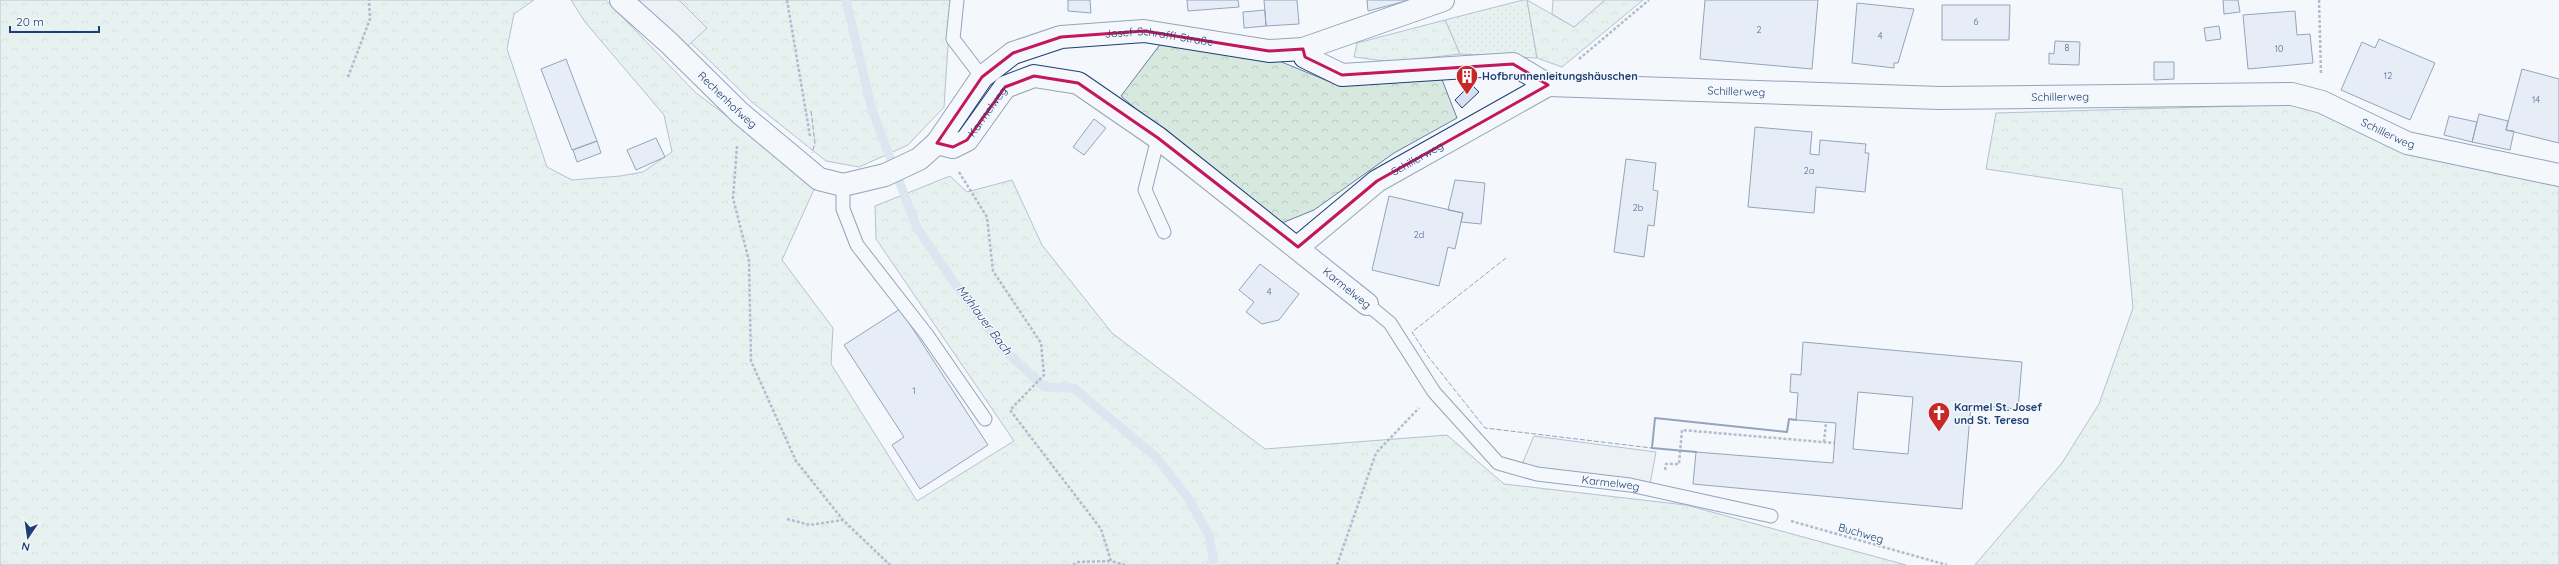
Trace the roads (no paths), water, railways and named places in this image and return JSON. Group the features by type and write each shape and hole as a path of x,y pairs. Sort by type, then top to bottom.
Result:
{"street":[{"name":"Rechenhofweg","path":"621,0 668,42 740,113 819,179 843,185"},
{"name":"Josef-Schraffl-Straße","path":"843,185 885,175 919,159 937,143 982,77 1014,53 1061,37 1144,30 1270,52 1303,49 1443,0"},
{"name":"Schillerweg","path":"1303,49 1305,56 1342,75 1513,64 1548,85 1940,98 2292,94 2322,102 2407,143 2559,175"},
{"name":"Karmelweg","path":"937,143 953,147 967,140 1005,86 1034,76 1078,83 1158,138 1298,247 1367,304"},
{"name":"Schillerweg","path":"1298,247 1377,181 1548,85"}],"lane":[{"path":"957,0 953,39 982,77"},
{"path":"1158,138 1145,190 1164,232"},
{"path":"843,185 842,209 857,245 927,335 985,419"},
{"name":"Karmelweg","path":"1367,304 1390,324 1434,392 1498,463 1537,474 1630,485 1771,516"}],"waterway":[{"name":"Mühlauer Bach","path":"846,0 872,110 917,228 958,288 1005,351 1044,387 1074,388 1157,458 1188,498 1209,535 1214,565"}],"place":[{"name":"Hofbrunnenleitungshäuschen","path":"1467,96"},
{"name":"Karmel St. Josef und St. Teresa","path":"1939,432"}]}
